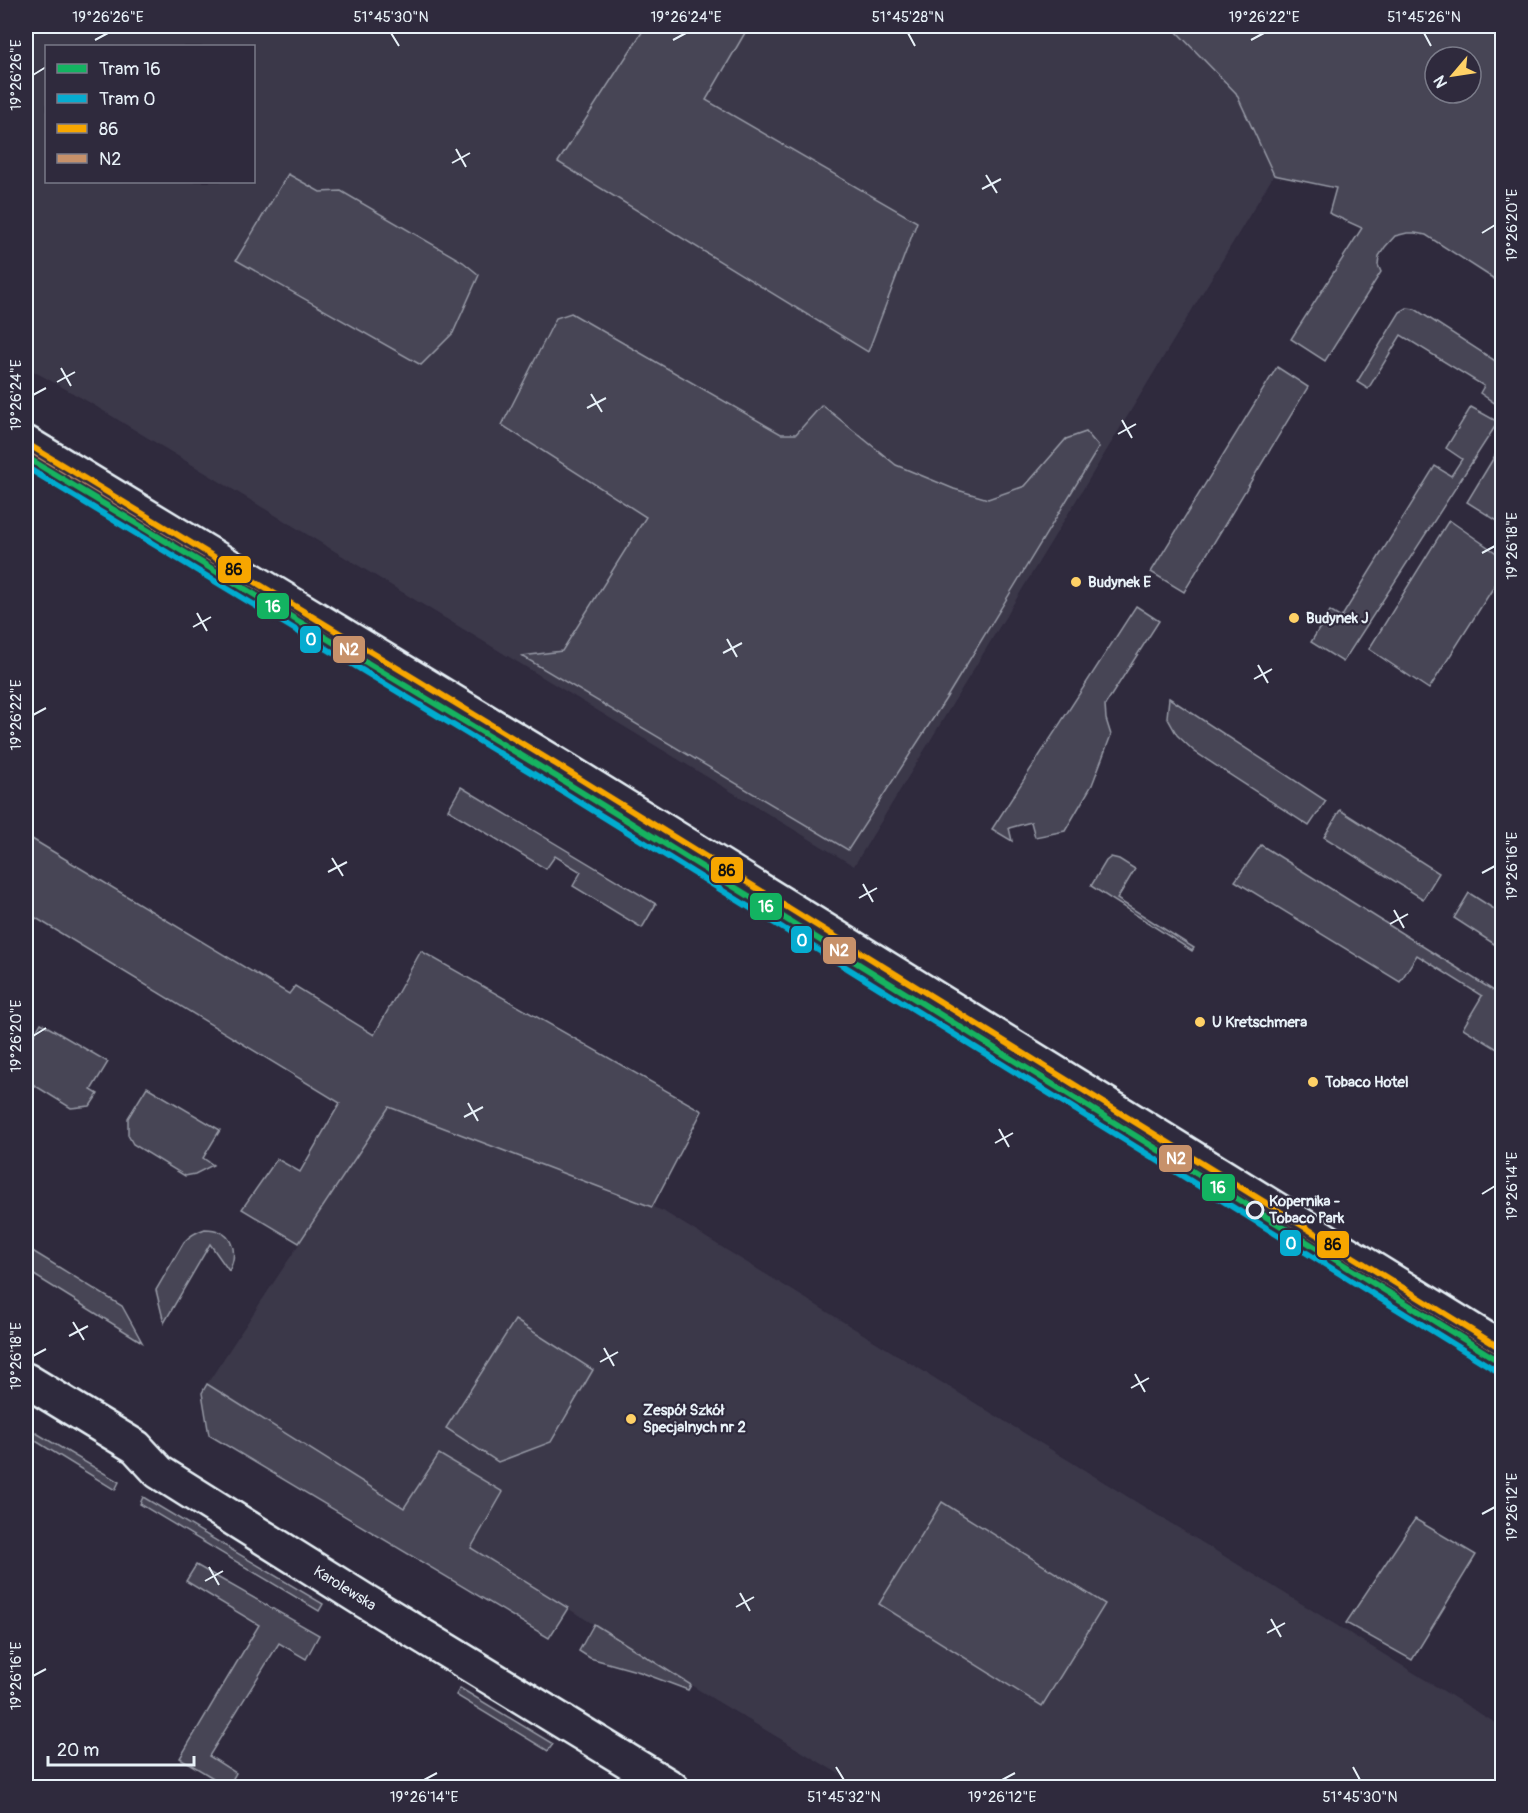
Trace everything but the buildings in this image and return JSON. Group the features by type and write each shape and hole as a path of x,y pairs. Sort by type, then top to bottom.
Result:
{"street":[{"path":"26,444 564,769 1503,1349"},
{"name":"Karolewska","path":"26,1380 136,1447 159,1472 672,1788"}],"shaded area":[{"path":"26,26 1256,26 1274,175 854,866 87,401 26,367"},
{"path":"646,26 749,26 706,100 917,222 868,352 558,162"},
{"path":"1171,26 1502,26 1502,284 1426,235 1407,233 1395,236 1379,256 1378,265 1381,272 1325,361 1291,339 1362,228 1329,213 1336,188 1274,175 1236,93"},
{"path":"288,174 320,192 341,191 463,262 479,275 453,333 421,365 236,260"},
{"path":"1407,308 1415,309 1494,360 1502,369 1502,408 1480,393 1484,386 1401,335 1368,389 1357,382 1400,312"},
{"path":"571,313 781,434 796,434 822,405 896,465 954,489 988,499 1025,486 1066,439 1086,432 1099,447 945,700 848,850 522,656 562,651 646,517 502,425 556,318"},
{"path":"1277,367 1308,387 1184,592 1151,572"},
{"path":"1471,407 1498,422 1343,662 1311,642 1330,611 1341,618 1435,466 1451,476 1462,459 1446,448"},
{"path":"1502,444 1502,524 1467,502"},
{"path":"1449,520 1502,557 1502,574 1429,689 1369,649"},
{"path":"1136,606 1159,621 1105,705 1111,735 1092,785 1065,831 1035,837 1031,822 1009,828 1012,841 992,829"},
{"path":"1169,698 1326,801 1309,826 1195,752 1177,735 1167,717"},
{"path":"461,787 656,904 642,928 573,886 581,872 555,856 546,869 448,810"},
{"path":"1340,810 1439,873 1423,899 1324,837"},
{"path":"32,839 289,994 295,986 374,1035 421,951 702,1111 652,1207 389,1107 299,1243 242,1209 277,1159 300,1172 340,1103 26,912 26,849"},
{"path":"1261,845 1502,996 1502,1052 1463,1028 1482,996 1417,955 1400,982 1235,881"},
{"path":"1111,857 1135,869 1117,899 1194,948 1192,951 1091,886 1106,861"},
{"path":"1469,893 1502,914 1502,949 1454,918"},
{"path":"41,1023 108,1062 91,1090 98,1094 90,1106 71,1108 26,1080 26,1049"},
{"path":"147,1087 220,1130 203,1158 213,1165 185,1176 133,1144 128,1135 128,1118"},
{"name":"Zespół Szkół Specjalnych nr 2","path":"389,1107 663,1211 1502,1727 1502,1787 861,1787 715,1700 471,1548 503,1492 439,1454 404,1508 207,1384"},
{"path":"205,1229 221,1232 230,1242 233,1255 229,1271 210,1244 164,1323 156,1290 184,1242 193,1234"},
{"path":"26,1247 122,1306 142,1342 26,1270"},
{"path":"515,1320 593,1370 551,1442 498,1462 446,1428"},
{"path":"207,1384 404,1508 439,1454 503,1492 471,1548 568,1608 549,1638 209,1435 202,1393"},
{"path":"26,1427 119,1482 115,1490 26,1435"},
{"path":"143,1497 323,1604 319,1611 140,1504"},
{"path":"942,1502 1105,1604 1042,1706 879,1604"},
{"path":"1415,1519 1476,1555 1412,1660 1346,1623"},
{"path":"196,1565 319,1635 306,1659 279,1643 209,1756 236,1773 228,1787 180,1758 259,1625 186,1581"},
{"path":"594,1624 691,1685 688,1690 640,1672 590,1658 579,1651"},
{"path":"460,1688 553,1744 548,1751 456,1695"}],"tram line":[{"name":"16","path":"26,457 557,777 1502,1363"},
{"name":"0","path":"26,467 552,785 1497,1371"}],"transit line":[{"name":"86","path":"26,443 564,769 1502,1349"},
{"name":"N2","path":"26,453 559,777 1497,1357"}],"place":[{"name":"Budynek E","path":"1076,582"},
{"name":"Budynek J","path":"1294,618"},
{"name":"U Kretschmera","path":"1200,1022"},
{"name":"Tobaco Hotel","path":"1313,1082"},
{"name":"Kopernika - Tobaco Park","path":"1255,1210"},
{"name":"Zespół Szkół Specjalnych nr 2","path":"631,1419"}]}
